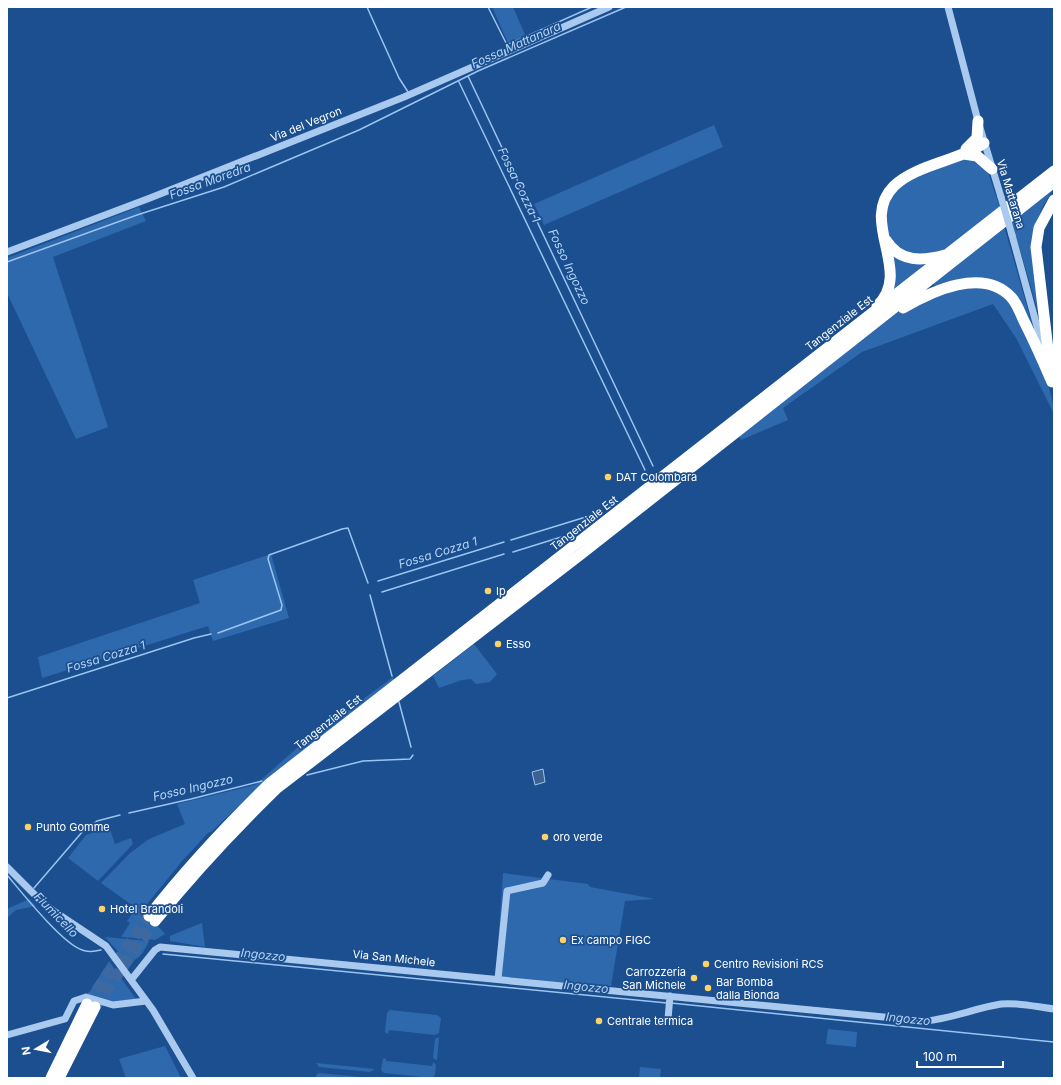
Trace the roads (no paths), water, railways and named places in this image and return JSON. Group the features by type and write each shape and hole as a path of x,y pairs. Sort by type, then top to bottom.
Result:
{"highway":[{"path":"845,335 884,298 891,273 880,217 881,206 884,199 904,178 959,154 975,150 979,143 978,121"},
{"path":"959,154 966,153 976,156 992,169"},
{"name":"Tangenziale Est","path":"1054,171 950,254 270,783 223,828 181,875 152,919 231,834 276,790 1054,182"},
{"path":"1053,385 1036,246 1040,228 1054,200"},
{"path":"884,236 894,250 907,258 926,260 950,254"},
{"path":"865,330 915,301 941,290 967,283 987,283 1006,292 1012,298 1037,346 1053,385"},
{"path":"50,1078 91,1005 79,1048 65,1078"},
{"path":"59,1078 86,1024"}],"street":[{"name":"Via del Vegron","path":"7,252 157,196 410,94 609,7"},
{"path":"948,7 978,121"},
{"name":"Via Mattarana","path":"979,143 992,169 1001,197 1053,385"},
{"path":"7,867 55,912 95,937 106,946 146,1000 174,1042 193,1078"},
{"path":"498,979 507,891 543,883 548,875"},
{"name":"Via San Michele","path":"131,980 155,950 160,947 498,979 669,998 925,1021 953,1017 1002,1004 1020,1004 1054,1009"},
{"path":"7,1035 65,1019 74,1001 86,997 112,1004 146,1000"},
{"path":"668,1019 669,998"}],"waterway":[{"path":"367,7 399,78 408,92"},
{"name":"Fossa Mattanara","path":"488,7 507,45 592,7"},
{"name":"Fossa Moredra","path":"7,262 137,215 224,187 359,130 478,71 626,7"},
{"name":"Fosso Ingozzo","path":"468,76 653,466"},
{"name":"Fossa Cozza 1","path":"459,82 645,470"},
{"name":"Fossa Cozza 1","path":"511,540 589,516"},
{"name":"Fossa Cozza 1","path":"218,633 281,610 282,605 268,559 269,555 342,529 348,528 368,583"},
{"name":"Fosso Ingozzo","path":"513,552 574,533"},
{"name":"Fossa Cozza 1","path":"378,581 504,542"},
{"name":"Fosso Ingozzo","path":"382,592 504,554"},
{"name":"Fosso Ingozzo","path":"370,595 392,676"},
{"name":"Fossa Cozza 1","path":"7,698 194,638 211,634"},
{"name":"Fosso Ingozzo","path":"399,702 411,747"},
{"name":"Fosso Ingozzo","path":"307,775 363,761 410,759 413,755"},
{"name":"Fosso Ingozzo","path":"129,813 262,781"},
{"name":"Fosso Ingozzo","path":"34,888 83,831 97,821 120,815"},
{"name":"Fiumicello","path":"7,875 43,917 74,946 85,951 92,952 101,950"},
{"name":"Ingozzo","path":"163,954 667,1003"},
{"name":"Ingozzo","path":"671,1003 1054,1042"}],"tunnel":[{"path":"87,1004 149,916"},
{"path":"95,1007 155,921"}],"place":[{"name":"DAT Colombara","path":"608,477"},
{"name":"Ip","path":"488,591"},
{"name":"Esso","path":"498,644"},
{"name":"Punto Gomme","path":"28,827"},
{"name":"oro verde","path":"545,837"},
{"name":"Hotel Brandoli","path":"102,909"},
{"name":"Ex campo FIGC","path":"563,940"},
{"name":"Centro Revisioni RCS","path":"706,964"},
{"name":"Carrozzeria San Michele","path":"694,978"},
{"name":"Bar Bomba dalla Bionda","path":"708,988"},
{"name":"Centrale termica","path":"599,1021"}]}
